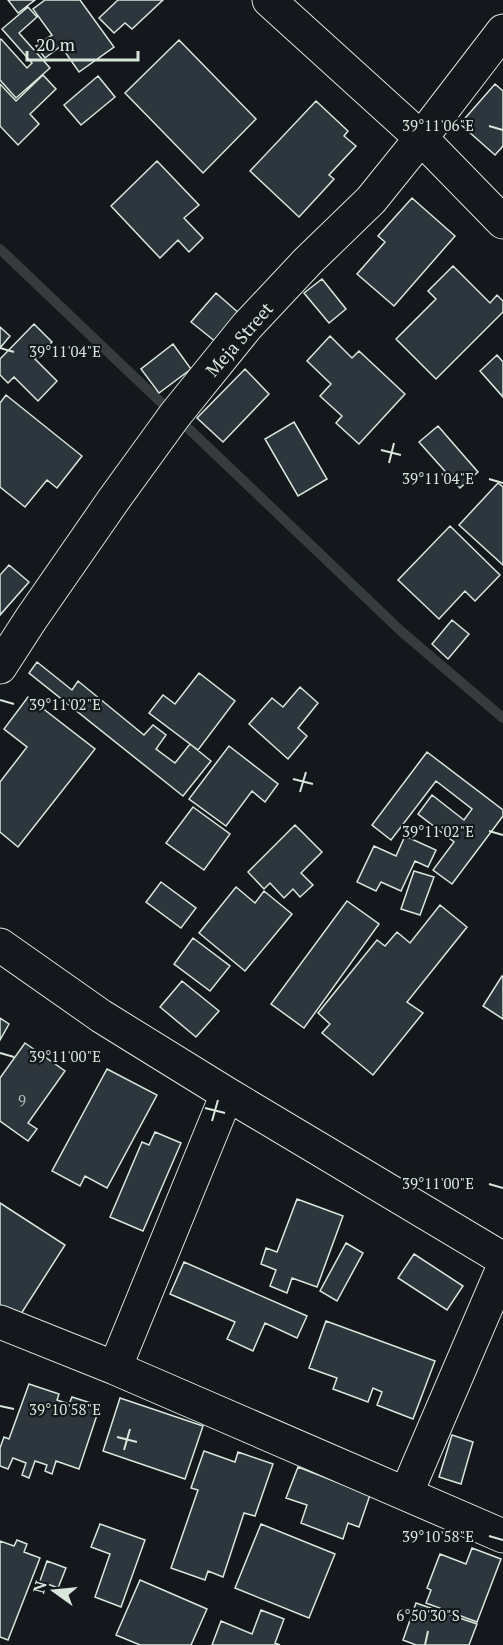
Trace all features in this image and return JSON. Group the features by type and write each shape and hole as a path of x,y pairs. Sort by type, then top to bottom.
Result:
{"street":[{"path":"269,0 421,138 503,222"},
{"name":"Meja Street","path":"0,667 98,522 175,415 247,326 308,261 371,200 503,31"},
{"path":"0,945 100,1016 503,1259"},
{"path":"115,1368 227,1094"},
{"path":"406,1494 503,1268"},
{"path":"0,1322 115,1368 503,1536"}],"building":[{"path":"8,0 35,0 18,13"},
{"path":"45,0 80,0 114,47 79,72 61,46 45,58 36,46 52,35 33,9"},
{"path":"118,0 163,0 132,29 125,23 114,33 99,18"},
{"path":"28,7 37,17 19,33 50,68 16,98 0,80 0,40 27,68 32,63 2,29"},
{"path":"179,40 256,119 203,173 125,93"},
{"path":"43,75 56,89 30,114 39,124 18,145 0,126 0,84 16,101"},
{"path":"98,76 115,97 81,125 64,105"},
{"path":"495,84 503,91 503,146 495,155 460,124"},
{"path":"316,101 348,131 344,136 356,146 329,175 334,179 299,217 250,171"},
{"path":"157,161 199,205 184,218 203,238 189,252 178,240 160,258 111,206"},
{"path":"412,198 455,236 394,306 357,274 385,242 378,236"},
{"path":"453,266 490,303 497,295 503,301 503,312 436,379 396,339 436,299 428,291"},
{"path":"322,279 346,309 329,323 304,293"},
{"path":"216,293 240,314 216,342 191,322"},
{"path":"34,324 52,342 35,359 57,381 38,401 14,377 8,383 0,375 0,359"},
{"path":"0,327 10,336 0,348"},
{"path":"330,336 352,358 359,351 405,394 359,444 336,423 342,416 320,396 331,384 307,361"},
{"path":"173,344 191,369 159,393 141,369"},
{"path":"497,355 503,362 503,397 480,371"},
{"path":"245,369 269,394 223,442 197,418"},
{"path":"6,395 82,456 57,488 47,480 25,507 0,487 0,403"},
{"path":"294,422 327,479 298,496 265,439"},
{"path":"438,426 478,472 460,488 419,442"},
{"path":"498,483 503,487 503,565 459,525"},
{"path":"450,526 500,575 475,601 465,591 439,619 398,580"},
{"path":"9,565 29,582 0,615 0,575"},
{"path":"452,620 469,634 448,659 432,644"},
{"path":"37,662 72,690 78,681 144,735 153,725 166,735 156,749 175,763 190,744 211,761 183,796 29,673"},
{"path":"199,673 235,701 198,750 149,713 163,695 175,704"},
{"path":"300,687 318,703 298,728 307,736 288,759 249,724 272,698 283,707"},
{"path":"28,697 95,749 18,847 0,832 0,782 27,747 4,729"},
{"path":"229,746 278,784 265,802 252,791 226,826 189,799"},
{"path":"427,752 503,810 503,816 452,884 433,870 454,842 418,814 432,795 464,820 472,809 436,781 391,840 372,825"},
{"path":"193,807 230,834 204,870 166,843"},
{"path":"295,825 322,852 301,873 313,885 300,897 293,889 284,898 270,883 264,889 248,872"},
{"path":"405,836 436,850 428,867 415,861 401,891 381,882 376,891 357,882 374,846 396,856"},
{"path":"414,871 434,877 420,915 401,909"},
{"path":"161,882 196,908 181,928 146,902"},
{"path":"236,887 255,903 264,891 292,914 245,971 199,933"},
{"path":"347,901 379,924 304,1028 271,1004"},
{"path":"440,905 467,927 407,1002 423,1013 373,1075 322,1033 330,1024 318,1013 377,940 385,946 397,932 410,943"},
{"path":"193,938 230,966 210,991 174,964"},
{"path":"503,977 503,1019 483,1006"},
{"path":"182,981 219,1011 196,1037 160,1007"},
{"path":"0,1018 9,1024 0,1040"},
{"path":"25,1043 65,1071 28,1123 37,1129 28,1141 0,1121 0,1078"},
{"path":"107,1069 157,1095 107,1188 85,1176 80,1186 52,1171"},
{"path":"155,1132 181,1143 143,1231 110,1217 142,1142 149,1145"},
{"path":"297,1199 343,1216 317,1287 292,1278 287,1293 270,1286 276,1270 261,1264 266,1248 277,1252"},
{"path":"0,1203 65,1245 19,1317 0,1305"},
{"path":"346,1243 363,1253 337,1301 320,1291"},
{"path":"414,1254 463,1286 447,1310 398,1278"},
{"path":"184,1262 307,1316 297,1338 265,1323 253,1351 227,1339 235,1322 170,1294"},
{"path":"326,1321 435,1361 413,1419 377,1405 382,1392 373,1388 368,1402 333,1389 337,1378 309,1368"},
{"path":"29,1384 59,1394 57,1400 69,1404 72,1397 100,1406 79,1469 56,1461 52,1474 45,1471 47,1465 35,1461 29,1478 22,1475 26,1463 13,1458 8,1469 0,1466 0,1448 4,1437 9,1439"},
{"path":"120,1398 203,1426 185,1479 103,1451"},
{"path":"452,1435 473,1442 461,1484 439,1477"},
{"path":"204,1451 235,1462 238,1452 273,1464 255,1516 244,1513 223,1577 208,1571 205,1580 171,1568 198,1490 191,1488"},
{"path":"298,1467 370,1495 359,1527 348,1523 343,1539 301,1523 307,1505 286,1498"},
{"path":"100,1524 145,1540 121,1607 95,1597 110,1554 91,1547"},
{"path":"261,1524 335,1554 309,1618 235,1588"},
{"path":"17,1540 27,1544 24,1552 40,1558 8,1640 0,1637 0,1541 14,1546"},
{"path":"472,1548 501,1559 477,1622 426,1603 431,1590 427,1588 440,1554 466,1564"},
{"path":"47,1561 66,1568 58,1588 40,1581"},
{"path":"140,1580 207,1609 191,1645 140,1645 116,1635"},
{"path":"416,1603 477,1624 469,1645 416,1645 403,1640"},
{"path":"261,1610 284,1619 275,1643 280,1645 212,1645 221,1621 252,1634"}],"waterway":[{"path":"0,249 402,632 503,718"}]}
